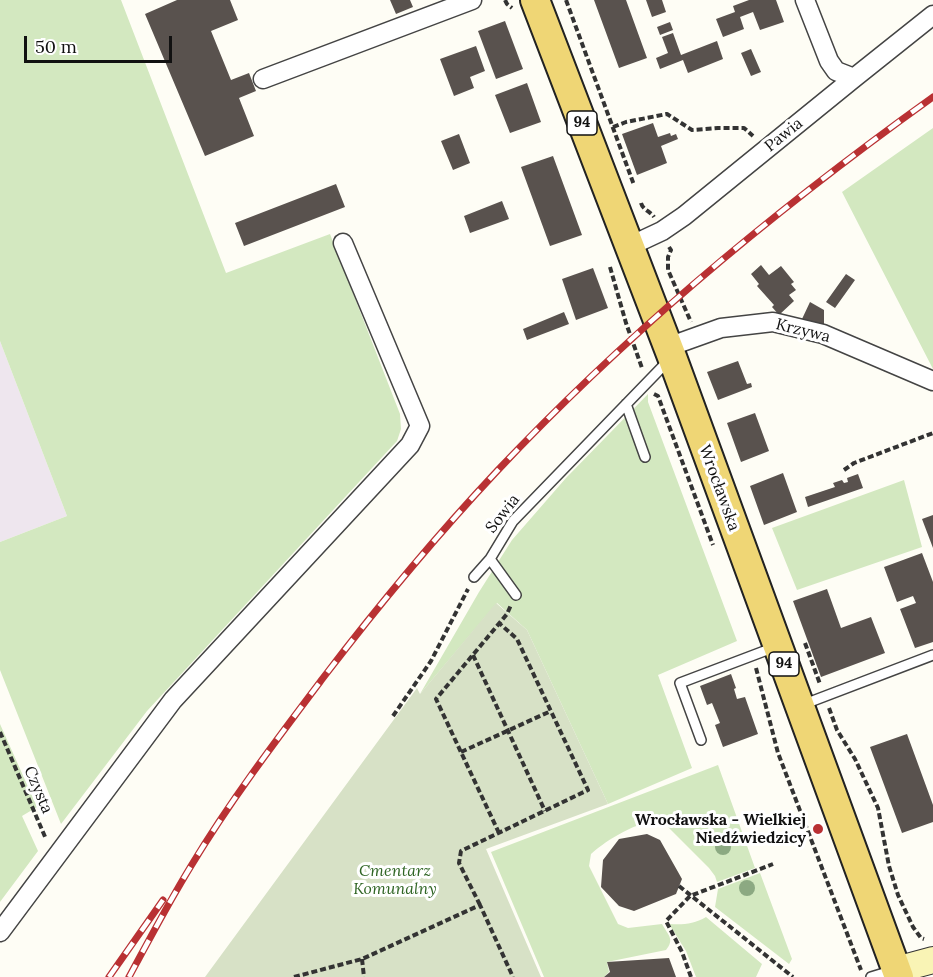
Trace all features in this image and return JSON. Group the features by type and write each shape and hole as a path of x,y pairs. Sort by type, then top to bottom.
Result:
{"main road":[{"name":"Wrocławska","path":"525,5 619,254 670,352 778,648 812,701 889,975"}],"street":[{"path":"263,79 472,0"},
{"path":"805,0 829,61 836,71 854,78"},
{"name":"Pawia","path":"619,254 662,231 684,216 933,15"},
{"path":"0,932 173,700 410,445 420,426 342,243"},
{"name":"Krzywa","path":"670,352 697,336 721,328 773,322 823,334 933,381"},
{"path":"889,975 930,950"}],"lane":[{"name":"Sowia","path":"474,577 490,559 513,521 648,381 670,352"},
{"path":"626,404 645,457"},
{"path":"490,559 516,596"},
{"path":"701,740 680,683 778,648"},
{"path":"812,701 933,655"}],"path":[{"path":"505,0 507,4 525,5"},
{"path":"566,0 635,187"},
{"path":"613,127 626,122 667,114 692,130 744,128 767,149"},
{"path":"638,197 642,207 652,213 662,231 670,250 668,270 697,336"},
{"path":"619,254 626,323 652,393 658,396 714,548"},
{"path":"844,470 854,463 933,433"},
{"path":"393,716 431,661 474,577"},
{"path":"499,833 436,699 507,614"},
{"path":"500,623 518,639 588,790 461,851 459,863 513,977"},
{"path":"778,648 812,701 837,730 855,759 878,808 889,866 898,895 913,927 930,950"},
{"path":"778,648 778,753 863,977"},
{"path":"473,655 545,811"},
{"path":"461,752 551,711"},
{"name":"Czysta","path":"0,732 55,859"},
{"path":"691,977 682,952 666,921 690,896 773,864"},
{"path":"679,886 793,977"},
{"path":"294,977 362,959 480,905"},
{"path":"362,959 364,977"}],"shaded area":[{"path":"0,341 67,516 0,542"}],"green space":[{"path":"0,0 121,0 226,273 330,234 400,414 401,429 397,441 147,711 61,824 0,670 0,542 67,516 0,341"},
{"path":"933,128 933,369 842,192"},
{"path":"648,394 648,402 737,641 658,675 692,768 608,804 527,630 497,603 420,694 512,540 566,478"},
{"path":"904,480 922,547 797,590 772,528"},
{"name":"Cmentarz Komunalny","path":"496,603 527,630 608,804 486,849 541,977 205,977 417,688 420,694"},
{"path":"0,724 37,807 22,816 38,851 0,902"},
{"path":"718,765 755,868 717,882 709,868 660,819 623,832 591,854 589,866 618,924 628,928 662,924 670,937 669,946 666,950 607,962 609,972 604,977 544,977 491,852"},
{"path":"760,873 792,959 789,964 715,907 718,889"},
{"path":"706,917 762,964 756,977 696,977 686,951 669,924 688,924"}],"building":[{"path":"177,0 230,0 238,20 211,31 231,80 249,73 256,91 239,98 254,136 205,156 145,14"},
{"path":"390,0 410,0 413,7 396,14"},
{"path":"594,0 626,0 647,58 619,68"},
{"path":"646,0 662,0 666,12 652,17"},
{"path":"749,0 776,0 784,22 760,30 753,12 740,17 744,29 723,37 716,19 735,12 733,6"},
{"path":"505,21 523,69 496,79 478,31"},
{"path":"670,22 673,30 660,35 657,27"},
{"path":"673,33 681,55 717,41 723,59 688,73 683,60 660,69 656,58 668,53 662,37"},
{"path":"476,46 485,71 470,77 474,88 454,96 440,59"},
{"path":"751,49 761,72 751,76 741,53"},
{"path":"527,83 541,122 510,133 495,95"},
{"path":"653,123 658,137 670,133 671,136 676,134 678,139 661,146 667,163 637,175 622,134"},
{"path":"459,134 470,163 453,170 441,141"},
{"path":"553,156 582,235 550,246 521,167"},
{"path":"336,184 345,207 244,246 235,223"},
{"path":"502,201 509,219 470,233 464,216"},
{"path":"761,265 769,275 781,266 794,282 791,284 796,290 789,295 794,301 779,315 772,307 774,305 757,286 759,284 751,274"},
{"path":"593,268 608,308 576,320 562,279"},
{"path":"846,274 855,280 835,308 826,302"},
{"path":"810,302 824,310 824,328 802,319"},
{"path":"564,312 569,324 527,340 523,329"},
{"path":"738,361 747,384 751,383 752,387 718,400 707,372"},
{"path":"755,413 769,451 741,462 727,423"},
{"path":"783,473 797,512 764,525 750,486"},
{"path":"858,474 863,488 808,507 805,497 835,487 833,483 842,480 844,483 848,482 847,478"},
{"path":"933,515 933,548 922,519"},
{"path":"922,553 933,582 933,642 915,648 900,609 916,603 913,596 897,602 884,567"},
{"path":"827,589 841,628 871,617 885,653 821,677 793,601"},
{"path":"731,674 737,699 745,697 758,734 723,747 715,725 720,723 712,703 707,705 700,686"},
{"path":"907,734 933,805 933,822 902,833 870,747"},
{"path":"647,834 660,840 682,879 676,894 634,911 619,906 601,887 603,860 619,839"},
{"path":"669,958 676,977 604,977 610,972 607,962"}],"railway":[{"path":"129,977 191,866 254,771 365,624 475,495 599,369 706,273 818,183 933,97"},
{"path":"109,977 163,900"}],"place":[{"name":"Wrocławska - Wielkiej Niedźwiedzicy","path":"818,829"}]}
